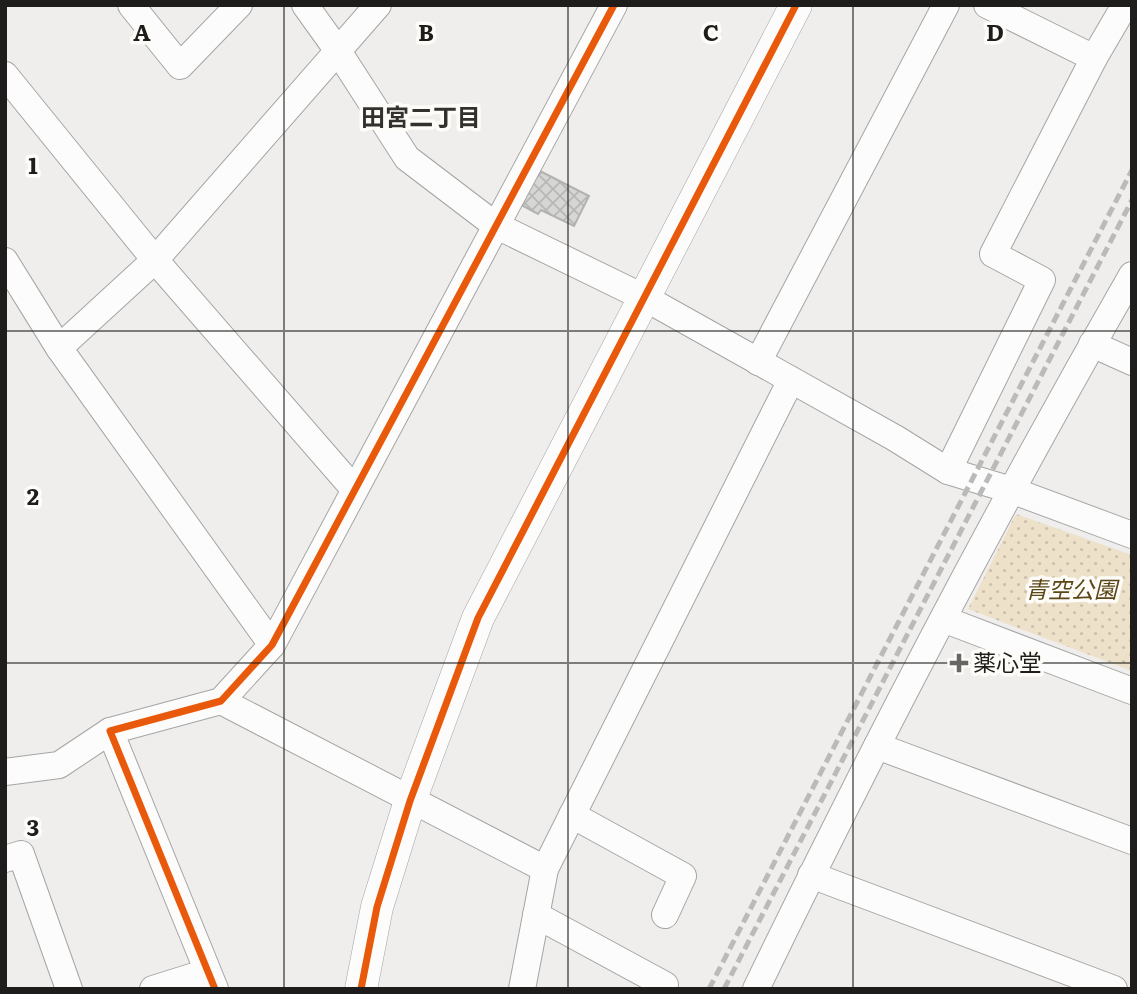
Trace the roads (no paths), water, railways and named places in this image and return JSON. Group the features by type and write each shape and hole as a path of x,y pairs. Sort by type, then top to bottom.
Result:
{"street":[{"path":"131,5 180,66 239,5"},
{"path":"305,5 407,158 495,225 645,298 895,438 948,471 1011,490 1132,536"},
{"path":"60,348 155,260 378,5"},
{"path":"5,772 59,765 110,731 221,701 272,645 614,5"},
{"path":"361,989 377,907 410,800 478,618 796,5"},
{"path":"758,362 946,5"},
{"path":"987,5 1094,58"},
{"path":"948,471 1042,279 993,254 1094,58 1125,5"},
{"path":"5,75 155,260 354,489"},
{"path":"5,261 60,348 272,645"},
{"path":"756,989 811,875 943,619 1011,490 1132,275"},
{"path":"1092,344 1132,362"},
{"path":"522,989 545,869 791,380"},
{"path":"943,619 1132,691"},
{"path":"221,701 545,869"},
{"path":"110,731 211,980 153,989"},
{"path":"877,746 1132,841"},
{"path":"572,815 682,876 665,915"},
{"path":"5,859 21,854 69,989"},
{"path":"811,875 1114,989"},
{"path":"536,915 665,985"}],"railway":[{"path":"709,989 1132,170"},
{"path":"724,989 1132,200"}],"place":[{"name":"薬心堂","path":"959,663"}],"district":[{"name":"田宮二丁目","path":"421,118"}],"park label":[{"name":"青空公園","path":"1071,590"}]}
